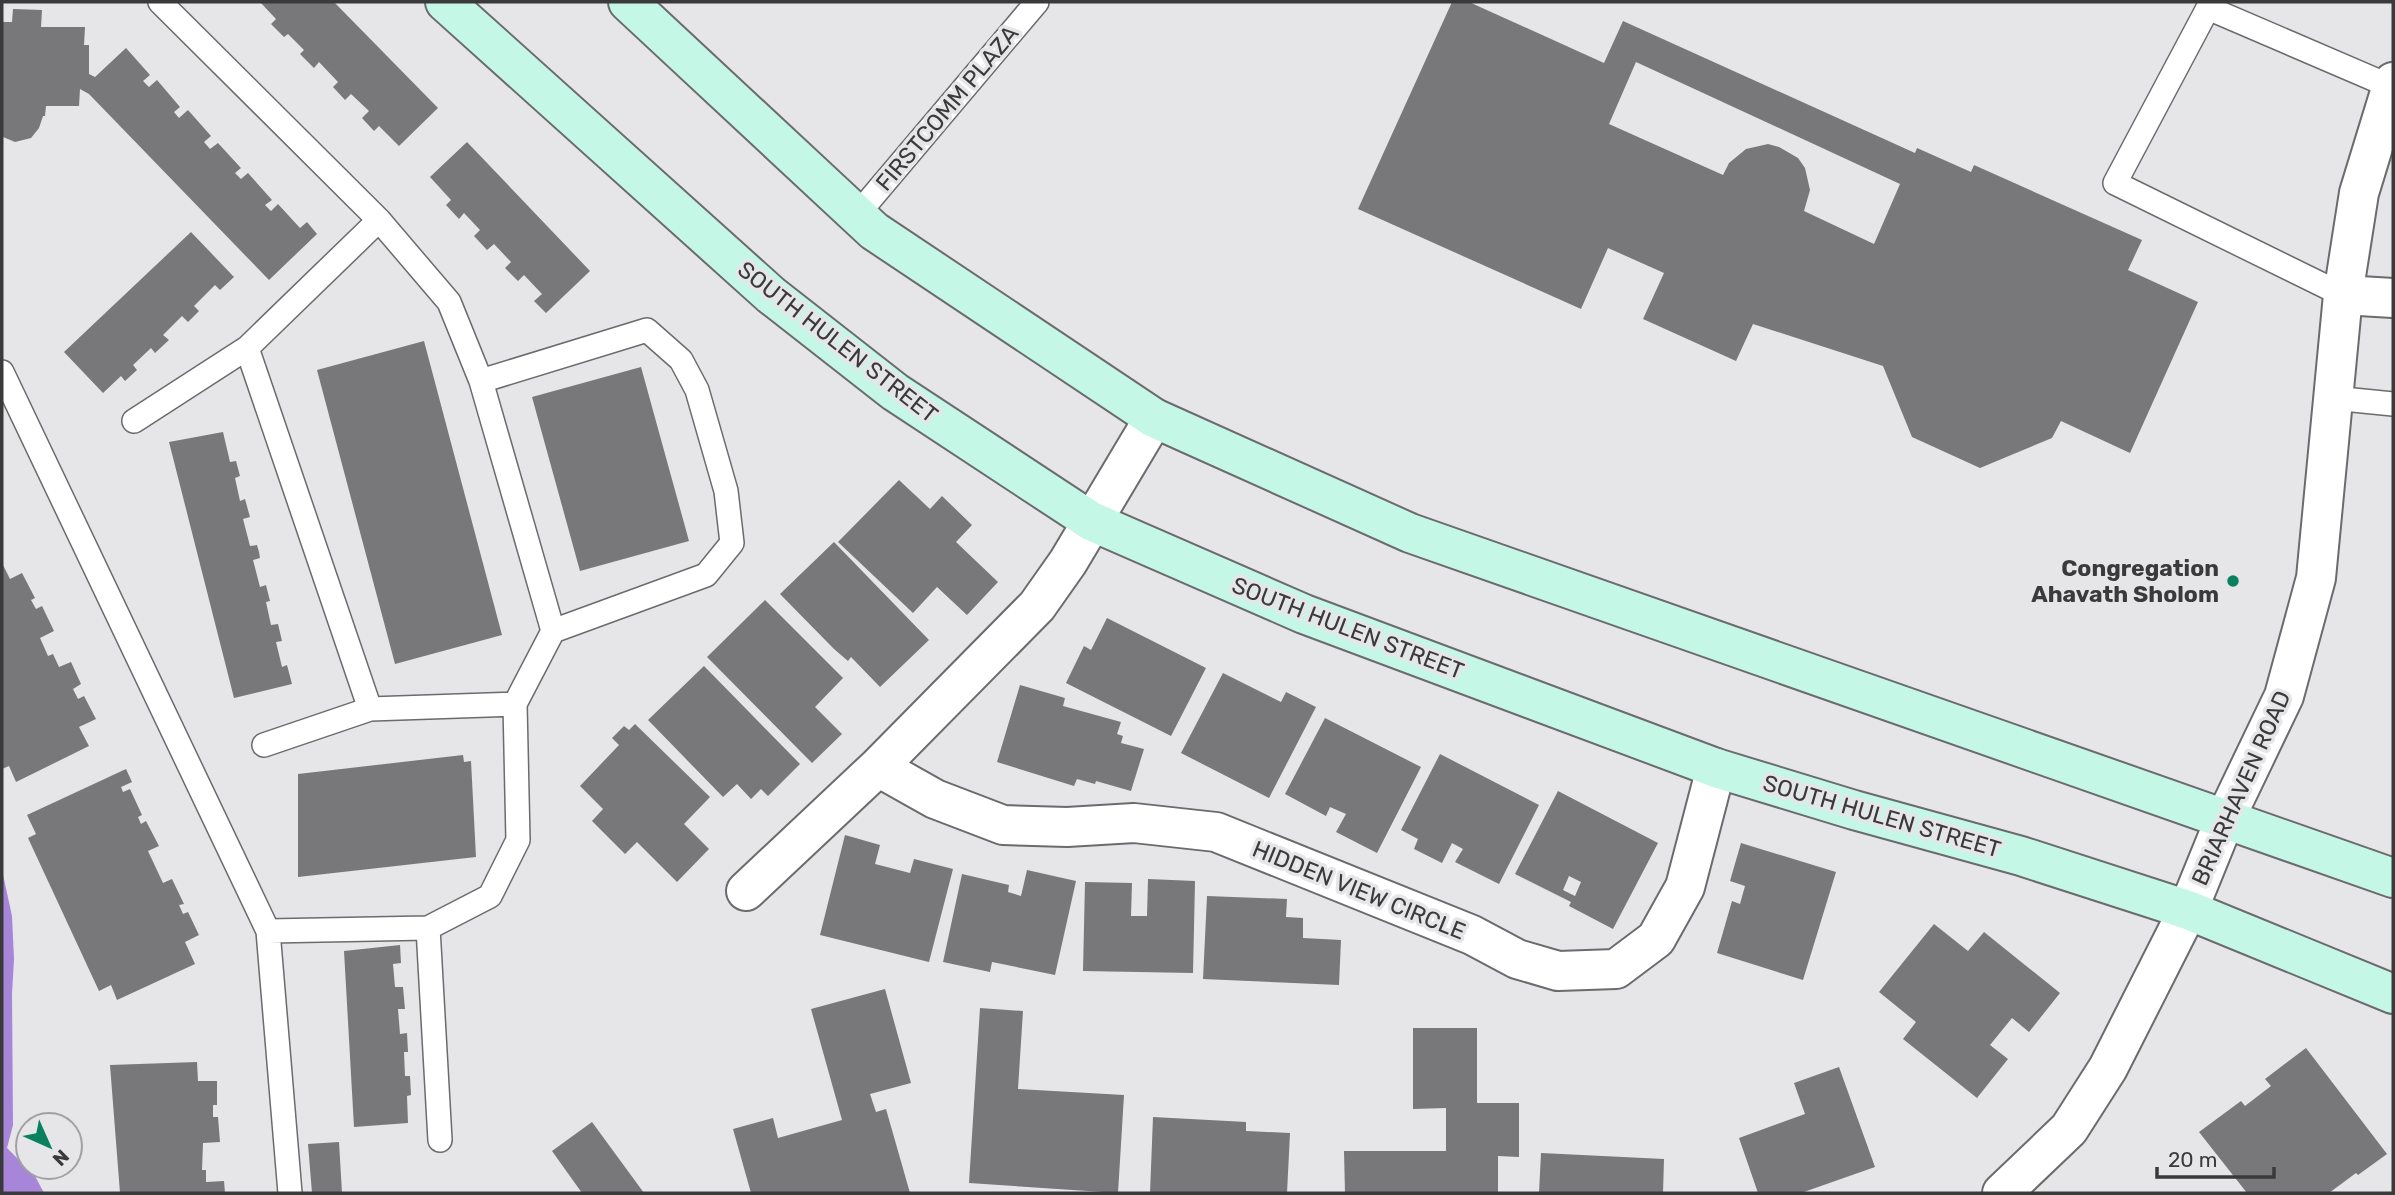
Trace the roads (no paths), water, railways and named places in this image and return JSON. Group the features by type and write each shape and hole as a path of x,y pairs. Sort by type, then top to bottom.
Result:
{"main road":[{"name":"SOUTH HULEN STREET","path":"444,2 771,295 895,392 1091,522 1304,614 1716,768 2021,856 2188,910 2393,994"},
{"path":"628,2 874,231 1154,418 1410,533 2393,878"}],"street":[{"name":"BRIARHAVEN ROAD","path":"2002,1193 2069,1129 2108,1068 2188,910 2225,819 2284,696 2316,578 2343,295 2359,193 2392,85"},
{"path":"2343,295 2393,298"},
{"path":"746,891 878,767 1037,606 1068,562 1154,418"},
{"name":"HIDDEN VIEW CIRCLE","path":"878,767 935,799 1003,825 1067,827 1134,823 1216,832 1472,936 1517,959 1558,971 1616,969 1656,939 1685,887 1716,768"}],"lane":[{"path":"160,2 379,220 449,302 481,381 553,631"},
{"name":"FIRSTCOMM PLAZA","path":"856,215 1037,2"},
{"path":"2343,295 2115,183 2208,8 2392,85"},
{"path":"134,421 247,348 379,220"},
{"path":"268,932 428,928 489,895 518,841 515,704 553,631 706,575 732,543 726,491 697,390 681,360 648,330 481,381"},
{"path":"247,348 370,709"},
{"path":"2,372 268,932 290,1193"},
{"path":"2333,398 2393,404"},
{"path":"264,745 370,709 515,704"},
{"path":"428,928 440,1140"}],"place":[{"name":"Congregation Ahavath Sholom","path":"2233,581"}]}
